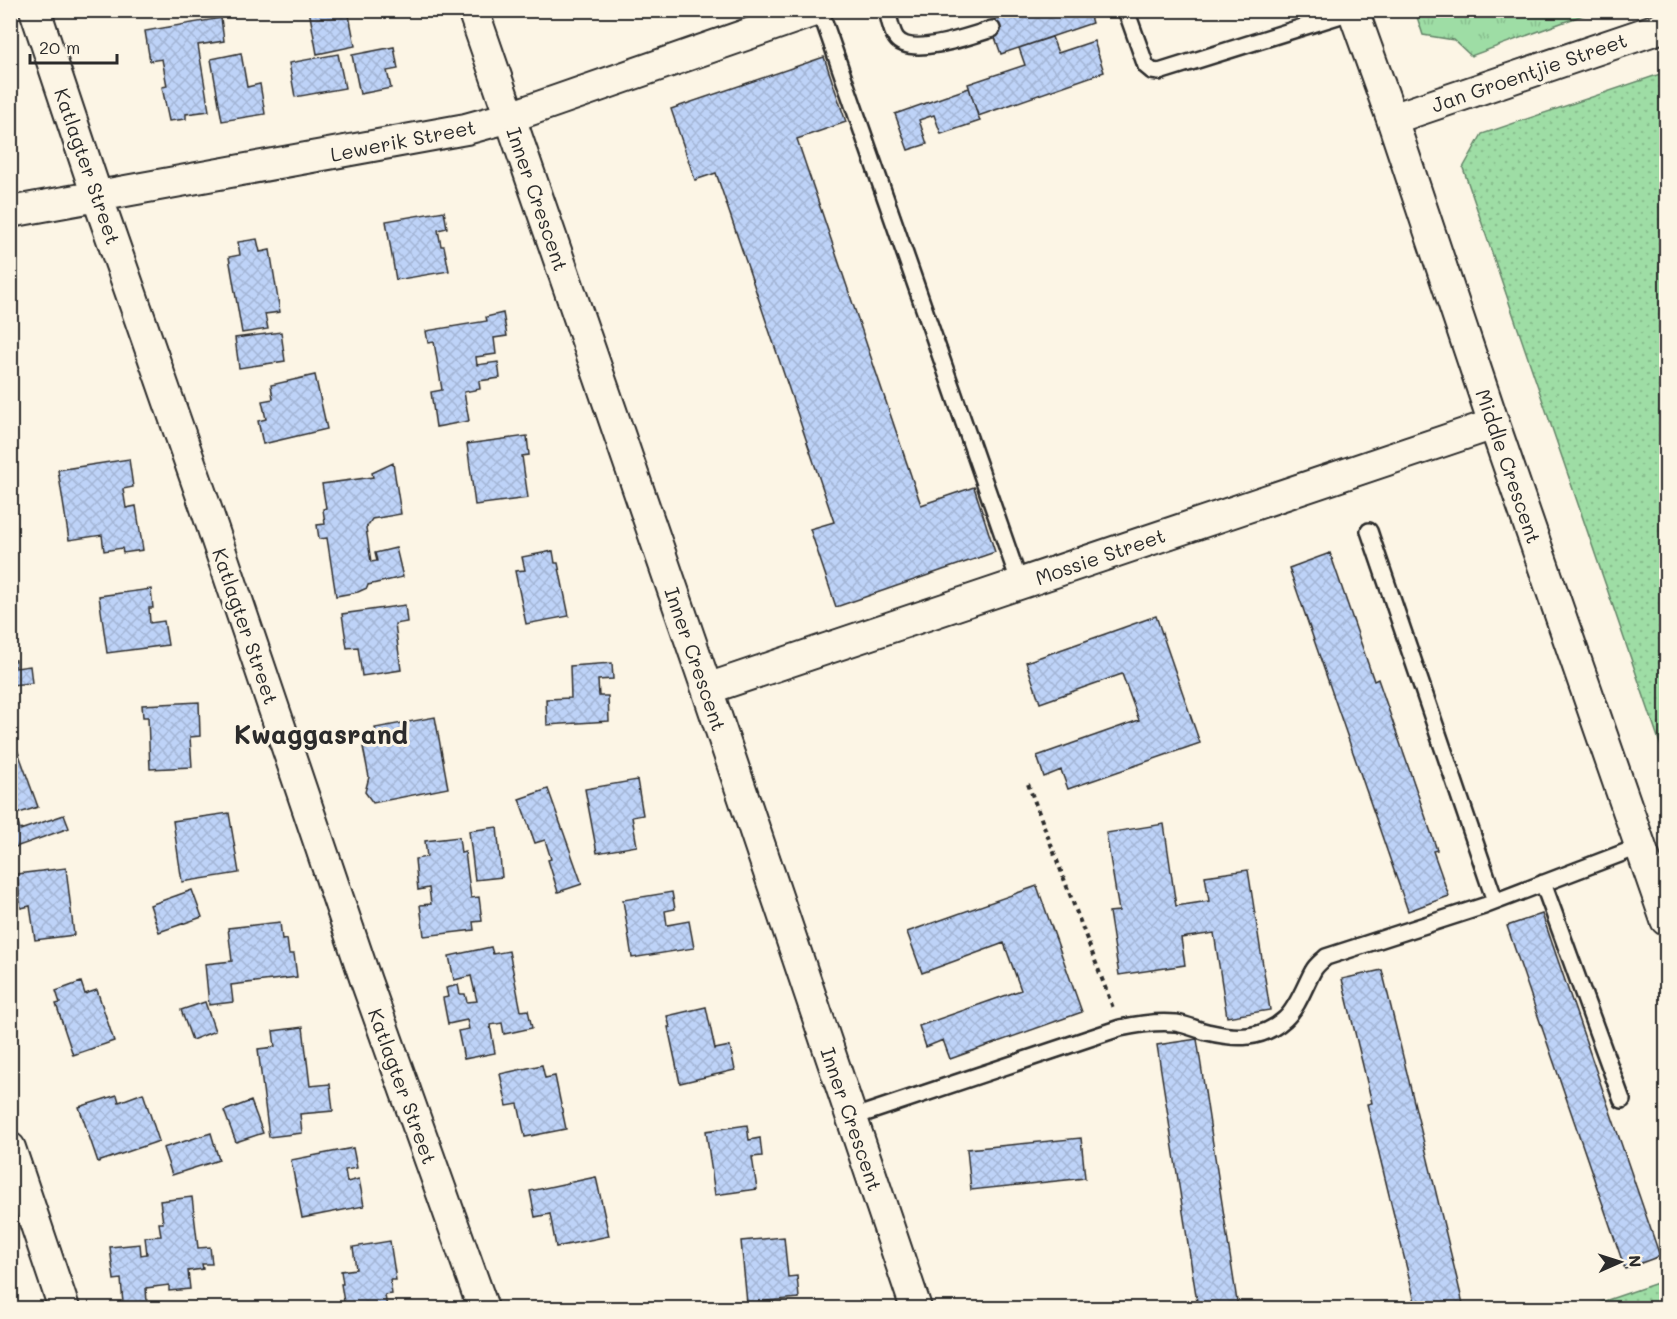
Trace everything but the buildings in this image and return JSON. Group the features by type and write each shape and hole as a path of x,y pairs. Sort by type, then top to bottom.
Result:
{"street":[{"name":"Katlagter Street","path":"35,10 366,981 483,1308"},
{"name":"Inner Crescent","path":"473,10 707,689 916,1308"},
{"name":"Lewerik Street","path":"10,212 466,129 510,117 819,10"},
{"name":"Middle Crescent","path":"1353,11 1392,118 1494,423 1666,920"},
{"name":"Jan Groentjie Street","path":"1392,118 1666,26"},
{"name":"Mossie Street","path":"707,689 1494,423"},
{"path":"10,1148 64,1308"}],"lane":[{"path":"819,10 1020,584"},
{"path":"886,10 896,38 904,44 923,46 956,40 992,29"},
{"path":"1126,10 1146,66 1152,71 1159,72 1353,11"},
{"path":"1369,531 1495,901"},
{"path":"852,1118 1120,1028 1138,1024 1172,1023 1187,1025 1205,1032 1245,1038 1264,1033 1286,1018 1304,991 1314,969 1326,957 1495,901 1641,846"},
{"path":"1543,884 1622,1100"}],"path":[{"path":"1028,784 1120,1028"}],"green space":[{"path":"1415,10 1594,11 1471,56 1454,40 1423,35"},
{"path":"1666,72 1666,761 1463,168 1482,134"},
{"path":"1666,1280 1666,1308 1584,1308"}],"district":[{"name":"Kwaggasrand","path":"321,734"}]}
